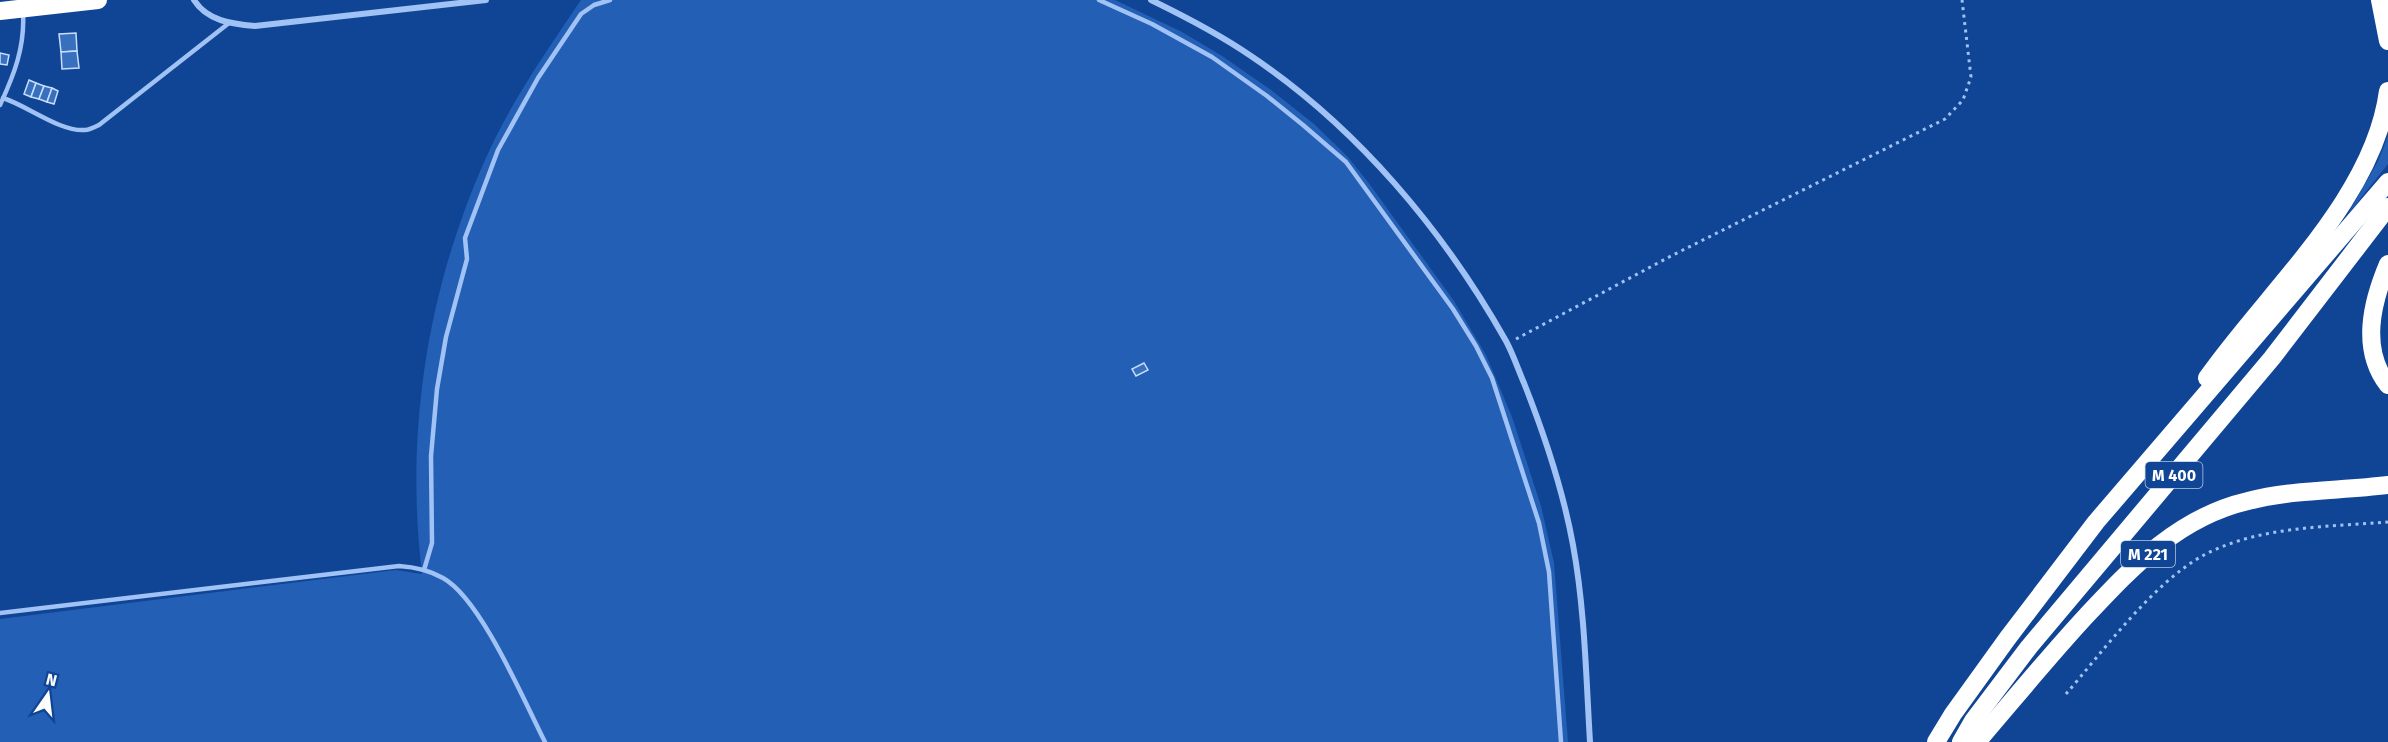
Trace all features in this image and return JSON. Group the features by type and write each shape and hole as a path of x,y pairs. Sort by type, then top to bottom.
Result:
{"highway":[{"path":"0,11 98,0"},
{"path":"2380,0 2388,41"},
{"path":"2137,476 2223,355 2323,232 2362,175 2378,139 2388,92"},
{"name":"M 400","path":"1936,742 1953,714 2007,639 2096,522 2388,182"},
{"name":"M 400","path":"1961,742 1973,721 2029,647 2272,358 2388,207"},
{"path":"2388,264 2377,291 2370,325 2374,356 2388,385"},
{"name":"M 221","path":"1977,742 2062,642 2134,564 2178,531 2208,515 2246,501 2303,491 2388,485"}],"street":[{"path":"194,0 209,15 229,23 255,26 486,0"},
{"path":"1151,0 1190,19 1252,56 1298,91 1351,137 1415,208 1444,245 1507,343 1538,416 1551,456 1573,544 1580,592 1590,742"}],"lane":[{"path":"424,570 432,543 431,456 437,389 446,337 467,259 465,238 498,150 538,78 581,14 594,5 610,0"},
{"path":"1099,0 1152,24 1212,57 1267,96 1346,162 1459,318 1492,378 1539,523 1549,572 1561,742"},
{"path":"0,105 19,60 24,30 23,8"},
{"path":"3,99 17,102 64,126 85,130 99,125 229,23"},
{"path":"0,86 8,87"},
{"path":"0,613 399,566 424,570 444,578 463,594 481,619 545,742"}],"path":[{"path":"1507,343 1671,256 1945,119 1963,100 1971,76 1962,0"},
{"path":"2066,694 2141,607 2170,580 2204,555 2248,538 2302,529 2388,522"}],"shaded area":[{"path":"581,0 1115,0 1182,32 1271,90 1314,124 1347,156 1454,301 1486,355 1512,417 1541,506 1554,563 1568,742 0,742 0,619 396,570 422,574 417,521 419,415 425,363 448,260 465,209 495,139 529,78"},
{"path":"2388,136 2388,164 2348,214 2378,161"}],"building":[{"path":"76,33 77,51 61,52 59,34"},
{"path":"77,51 79,68 62,69 61,52"},
{"path":"0,53 9,55 7,65 0,64"},
{"path":"29,80 36,83 31,97 24,94"},
{"path":"36,83 44,86 39,99 31,97"},
{"path":"44,86 52,88 47,102 39,99"},
{"path":"52,88 58,91 54,104 47,102"},
{"path":"1144,363 1148,370 1136,376 1132,369"}]}
